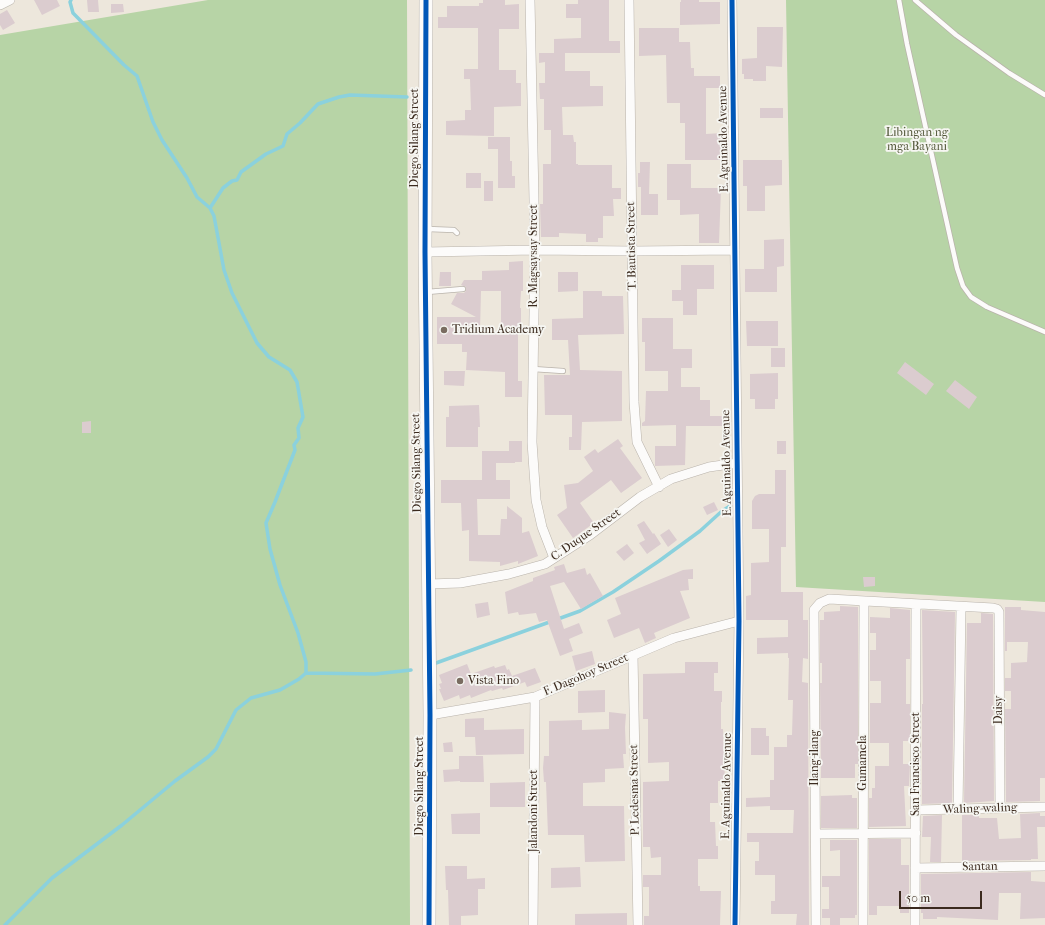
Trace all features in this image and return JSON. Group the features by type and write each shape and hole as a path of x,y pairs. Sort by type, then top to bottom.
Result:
{"street":[{"path":"0,5 10,0"},
{"name":"Diego Silang Street","path":"426,0 425,292 430,715 429,925"},
{"name":"R. Magsaysay Street","path":"530,0 535,250 532,442 536,500 542,527 554,558"},
{"name":"T. Bautista Street","path":"629,0 634,402 637,442 659,487"},
{"name":"E. Aguinaldo Avenue","path":"732,0 739,621 735,925"},
{"path":"425,252 535,250 735,250"},
{"name":"C. Duque Street","path":"428,584 460,583 509,574 545,564 590,535 640,497 672,479 710,467 737,463"},
{"name":"Ilang-ilang","path":"816,925 814,610 820,603 829,599 864,601"},
{"path":"864,601 961,607 958,809"},
{"name":"Gumamela","path":"863,925 864,601"},
{"name":"San Francisco Street","path":"915,925 916,604"},
{"name":"Daisy","path":"961,607 993,608 997,609 998,612 1000,808"},
{"name":"F. Dagohoy Street","path":"430,715 535,697 674,638 739,621"},
{"name":"P. Ledesma Street","path":"633,655 638,925"},
{"name":"Jalandoni Street","path":"533,925 535,697"},
{"name":"Waling-waling","path":"916,810 1045,807"},
{"path":"816,834 916,833"},
{"name":"Santan","path":"915,868 1045,866"}],"lane":[{"path":"900,0 913,67 957,268 963,286 971,297 987,307 1045,332"},
{"path":"915,0 956,35 1009,73 1045,94"},
{"path":"425,229 454,230 457,233"},
{"path":"425,292 463,289"},
{"path":"533,369 563,371"}],"green space":[{"path":"208,0 407,0 410,925 0,925 0,35"},
{"name":"Libingan ng mga Bayani","path":"786,0 1045,0 1045,602 796,587"}],"building":[{"path":"34,0 57,0 60,6 42,15"},
{"path":"87,0 98,0 99,12 88,12"},
{"path":"483,0 505,0 505,5 519,4 519,29 499,29 499,70 516,70 516,83 521,83 521,106 494,107 494,136 446,135 446,121 465,120 465,110 471,110 470,79 464,79 464,69 478,69 478,28 438,28 438,17 447,17 447,6 479,6 479,3 483,3"},
{"path":"578,0 609,0 609,41 620,41 620,53 565,53 565,71 590,71 590,86 603,86 603,106 562,107 563,135 573,135 574,142 576,142 576,164 612,165 612,188 621,188 621,199 613,199 614,216 603,216 603,238 598,238 598,242 586,242 586,234 559,233 559,237 541,237 540,204 543,204 543,164 551,164 551,130 544,130 544,99 540,99 539,83 545,83 545,62 539,63 539,53 554,53 554,39 581,38 581,18 566,18 566,4 578,4"},
{"path":"681,0 720,2 720,24 680,25"},
{"path":"111,4 123,4 124,12 111,13"},
{"path":"7,10 15,23 3,30 0,25 0,14"},
{"path":"757,27 783,27 782,67 766,66 766,81 744,79 744,74 742,74 742,59 757,58"},
{"path":"639,28 679,28 679,42 690,42 691,68 694,68 694,76 720,76 720,88 706,88 706,134 722,133 722,160 685,160 685,123 680,123 680,103 667,103 666,55 639,56"},
{"path":"760,108 783,108 783,118 760,118"},
{"path":"488,137 510,137 510,161 512,161 512,176 515,176 515,188 498,188 498,149 488,149"},
{"path":"743,160 782,160 782,185 765,186 765,211 747,211 747,186 743,186"},
{"path":"640,162 650,162 649,194 658,194 658,215 641,215 641,187 638,187"},
{"path":"667,164 691,164 691,188 721,188 719,243 699,243 699,214 680,215 680,200 667,200"},
{"path":"466,173 481,173 481,188 466,188"},
{"path":"484,181 493,181 493,201 484,201"},
{"path":"784,239 784,266 777,267 777,292 745,292 745,269 764,269 764,240"},
{"path":"523,261 523,291 521,291 520,308 521,331 518,331 518,381 522,381 522,397 505,397 505,372 466,370 467,352 462,352 462,344 437,344 437,317 476,317 451,304 457,293 464,293 466,291 466,287 461,285 464,280 482,280 482,271 509,270 509,262","holes":["481,291 501,291 501,331 480,331"]},
{"path":"681,265 714,265 714,289 697,289 697,315 683,315 683,301 672,301 672,290 681,290"},
{"path":"440,272 451,272 451,286 439,286"},
{"path":"558,272 578,272 578,291 558,292"},
{"path":"583,291 602,291 602,296 623,296 624,334 578,335 580,370 622,371 622,421 582,422 581,450 569,450 569,437 572,437 572,415 545,415 544,375 570,375 568,340 552,340 552,319 583,318"},
{"path":"642,318 673,318 673,349 692,349 692,368 681,368 681,387 700,387 700,400 710,400 710,416 725,416 725,426 686,426 685,465 655,466 655,446 676,446 676,425 642,426 642,423 645,421 646,391 668,391 668,371 645,371 645,342 642,342"},
{"path":"746,321 778,321 778,346 747,346"},
{"path":"771,348 785,348 785,367 771,367"},
{"path":"905,362 934,384 926,395 897,373"},
{"path":"444,371 465,371 464,386 444,385"},
{"path":"778,373 778,399 775,399 775,409 755,409 755,399 750,399 750,374"},
{"path":"955,380 977,397 969,409 946,391"},
{"path":"479,405 480,427 478,427 478,447 446,447 446,417 449,417 449,406"},
{"path":"91,421 91,433 82,433 82,422"},
{"path":"618,439 623,446 620,448 642,478 621,493 611,480 580,503 594,523 573,538 557,515 567,508 564,485 578,483 593,471 584,457 595,449 598,453"},
{"path":"509,441 522,441 522,462 496,463 496,480 510,480 510,499 477,499 478,535 500,535 501,519 507,519 507,506 522,518 522,533 529,531 538,556 518,564 518,561 500,566 500,562 469,561 469,530 462,531 461,503 441,503 441,480 482,480 482,451 509,451"},
{"path":"777,441 786,441 786,454 777,454"},
{"path":"775,470 786,470 786,547 781,547 781,592 803,592 803,620 808,620 808,659 803,658 802,682 808,683 809,925 796,925 797,914 771,914 771,901 775,901 775,875 755,875 755,861 759,861 759,842 747,842 747,833 793,833 794,810 770,810 770,806 746,807 746,798 770,797 770,780 774,780 774,747 787,747 787,735 792,735 793,700 788,700 788,653 757,654 757,638 788,637 788,620 746,620 746,596 751,595 751,563 769,562 769,529 752,529 752,501 755,496 759,494 775,494"},
{"path":"714,502 718,510 707,515 703,507"},
{"path":"644,521 661,544 647,554 639,543 645,540 637,525"},
{"path":"669,529 677,540 668,547 660,535"},
{"path":"627,544 634,553 624,561 616,552"},
{"path":"564,564 567,573 585,568 587,575 590,573 603,596 581,609 564,582 550,586 564,629 579,623 583,633 569,639 573,651 560,656 547,620 539,622 536,613 519,615 518,612 508,614 505,592 533,581 533,578 555,570 554,567"},
{"path":"693,569 693,579 688,579 689,590 680,591 690,618 654,633 656,638 645,643 639,628 614,638 607,620 621,614 615,598 683,570"},
{"path":"863,577 875,577 875,586 864,587"},
{"path":"488,602 490,615 477,618 475,604"},
{"path":"840,606 858,607 858,764 855,764 855,778 821,778 820,683 822,683 822,663 820,663 820,620 824,620 824,612 840,611"},
{"path":"1005,607 1021,607 1021,610 1045,612 1045,778 1040,778 1040,801 1006,802 1005,709 1011,709 1011,691 1005,691 1005,678 1011,678 1011,663 1027,662 1028,642 1007,642 1007,651 1005,651"},
{"path":"890,608 910,610 910,659 906,659 906,704 910,704 910,741 903,741 903,764 910,764 909,786 904,786 906,826 869,827 869,798 872,798 872,788 875,788 875,766 889,766 889,743 870,743 870,703 881,703 881,681 870,681 870,650 876,650 876,633 870,633 870,617 890,618"},
{"path":"922,610 955,612 952,803 922,804"},
{"path":"981,613 993,614 994,801 964,803 967,623 981,623"},
{"path":"592,651 595,664 576,671 572,656"},
{"path":"685,662 718,662 718,673 714,673 714,691 722,691 721,729 723,729 725,781 718,781 718,803 710,803 710,822 715,822 718,859 698,859 698,886 700,886 700,891 721,891 720,925 644,925 644,916 649,916 649,887 643,887 643,875 661,875 661,857 651,858 650,847 643,847 643,782 669,781 669,762 648,763 648,719 643,719 643,674 685,673"},
{"path":"467,664 471,674 494,666 495,668 505,665 507,670 509,669 512,676 535,668 541,682 527,687 525,682 503,690 502,688 491,690 471,698 470,695 460,699 459,695 444,701 439,689 441,689 439,684 442,683 439,675"},
{"path":"605,690 605,712 578,713 578,691"},
{"path":"609,712 626,714 626,754 623,754 624,768 605,769 605,782 583,783 583,806 624,806 625,861 585,862 584,835 548,835 546,782 544,782 543,768 544,756 549,756 549,721 582,720 582,730 609,729"},
{"path":"484,718 484,730 524,729 524,754 476,755 475,737 465,737 465,719"},
{"path":"751,728 766,728 766,736 769,736 769,755 751,755"},
{"path":"452,742 453,752 444,752 443,743"},
{"path":"459,756 483,756 484,782 444,782 443,770 459,769"},
{"path":"525,782 525,807 490,807 490,783"},
{"path":"852,795 852,798 857,798 857,828 821,828 821,796"},
{"path":"480,813 480,834 452,834 451,814"},
{"path":"1040,813 1040,816 1045,816 1045,827 1037,827 1038,859 962,861 962,815 979,815 979,818 997,818 999,839 1021,838 1020,814"},
{"path":"942,815 941,862 930,862 931,837 922,837 923,816"},
{"path":"869,839 901,839 901,865 909,865 909,913 900,913 900,906 877,906 877,915 869,915"},
{"path":"830,840 857,840 857,915 855,915 855,918 840,918 840,925 830,925 830,918 822,918 822,909 829,909 829,887 822,887 822,876 840,876 840,850 830,851"},
{"path":"445,866 467,866 467,879 485,878 485,889 478,889 478,915 461,916 461,925 449,925 448,890 446,890"},
{"path":"580,867 581,887 551,888 551,868"},
{"path":"1031,872 1031,881 1045,882 1045,918 1020,919 1021,893 999,893 998,920 937,917 937,919 923,919 923,913 921,913 921,874"},
{"path":"627,913 627,925 575,925 575,914"}],"waterway":[{"path":"5,925 52,878 122,825 175,781 208,757 216,749 236,710 251,698 280,690 306,673 306,662 298,633 280,585 270,549 266,523 295,450 294,445 299,438 298,428 303,417 297,382 290,370 269,357 257,343 232,293 224,270 214,216 210,208 197,197 187,178 162,140 153,122 137,76 124,65 73,13 70,2 71,0"},
{"path":"210,208 223,188 232,181 237,180 241,172 266,154 283,146 287,134 318,104 350,95 407,97"},
{"path":"436,663 580,611 613,592 659,561 700,531 722,511 730,506"},
{"path":"306,673 375,674 411,670"}],"cycle path":[{"path":"426,0 425,252 430,715 429,925"},
{"path":"732,0 739,621 735,925"}],"place":[{"name":"Tridium Academy","path":"444,330"},
{"name":"Vista Fino","path":"460,681"}]}
